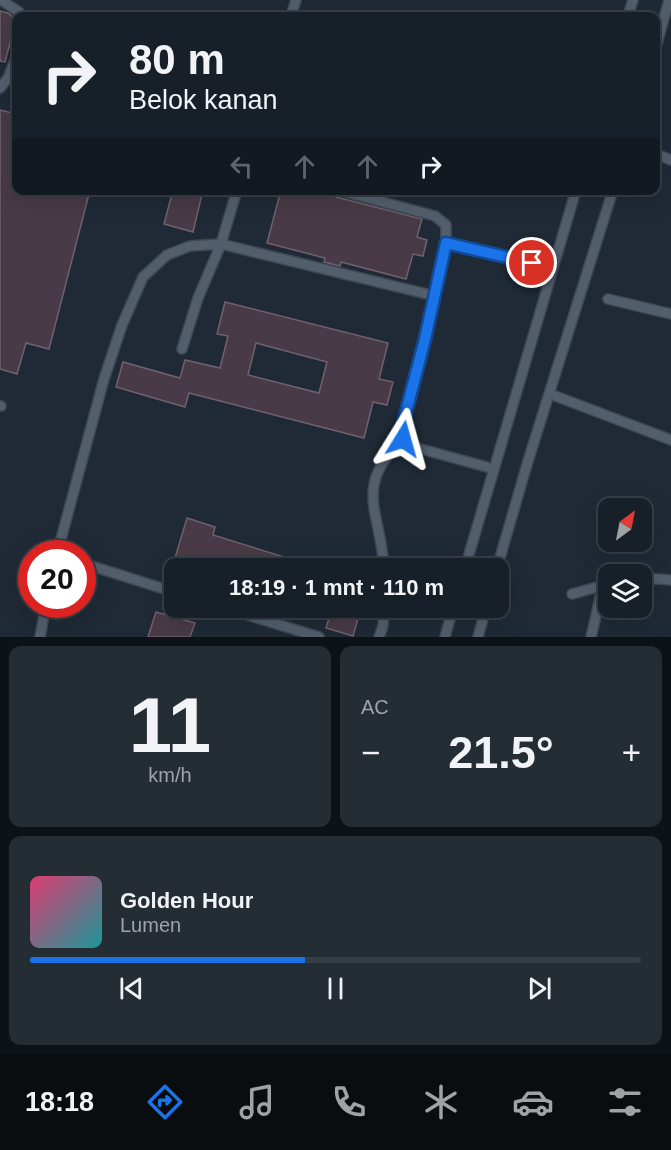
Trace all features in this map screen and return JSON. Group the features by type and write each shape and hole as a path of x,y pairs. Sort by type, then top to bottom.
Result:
{"lane":[{"path":"2,0 19,12"},
{"path":"660,33 669,0"},
{"path":"0,88 12,68"},
{"path":"182,349 198,298 221,244 236,195"},
{"path":"357,195 435,216 446,225 446,243 401,431 403,439 410,446 494,469"},
{"path":"468,558 575,195"},
{"path":"500,558 611,195"},
{"path":"446,243 553,268"},
{"path":"61,540 104,379 122,325 143,277 167,255 190,246 221,244 435,296"},
{"path":"608,299 671,314"},
{"path":"550,394 671,440"},
{"path":"382,558 372,506 376,472 389,452 403,439"},
{"path":"96,567 164,589"},
{"path":"652,579 671,580"},
{"path":"572,594 598,587"},
{"path":"591,637 598,613"},
{"path":"40,637 43,618"},
{"path":"257,618 319,637"},
{"path":"379,637 383,618"},
{"path":"445,637 450,618"},
{"path":"478,637 483,618"}],"building":[{"path":"0,11 12,16 12,35 5,62 0,61"},
{"path":"0,110 12,113 12,195 89,195 49,349 26,343 17,374 0,369"},
{"path":"172,195 202,195 193,232 164,224"},
{"path":"280,195 334,195 422,219 417,237 427,240 423,256 413,254 406,279 341,262 340,266 324,262 325,258 267,243"},
{"path":"225,302 388,343 379,379 393,382 387,405 373,402 364,438 189,393 185,407 116,387 123,362 180,378 185,360 220,368 228,336 217,334","holes":["256,343 327,362 319,393 248,375"]},
{"path":"187,518 215,527 213,535 287,558 175,558"},
{"path":"156,612 164,614 164,618 177,618 195,623 190,637 148,637"},
{"path":"329,618 358,618 353,636 326,628"}],"route":[{"path":"403,439 401,431 425,339 446,243 532,263"}]}
